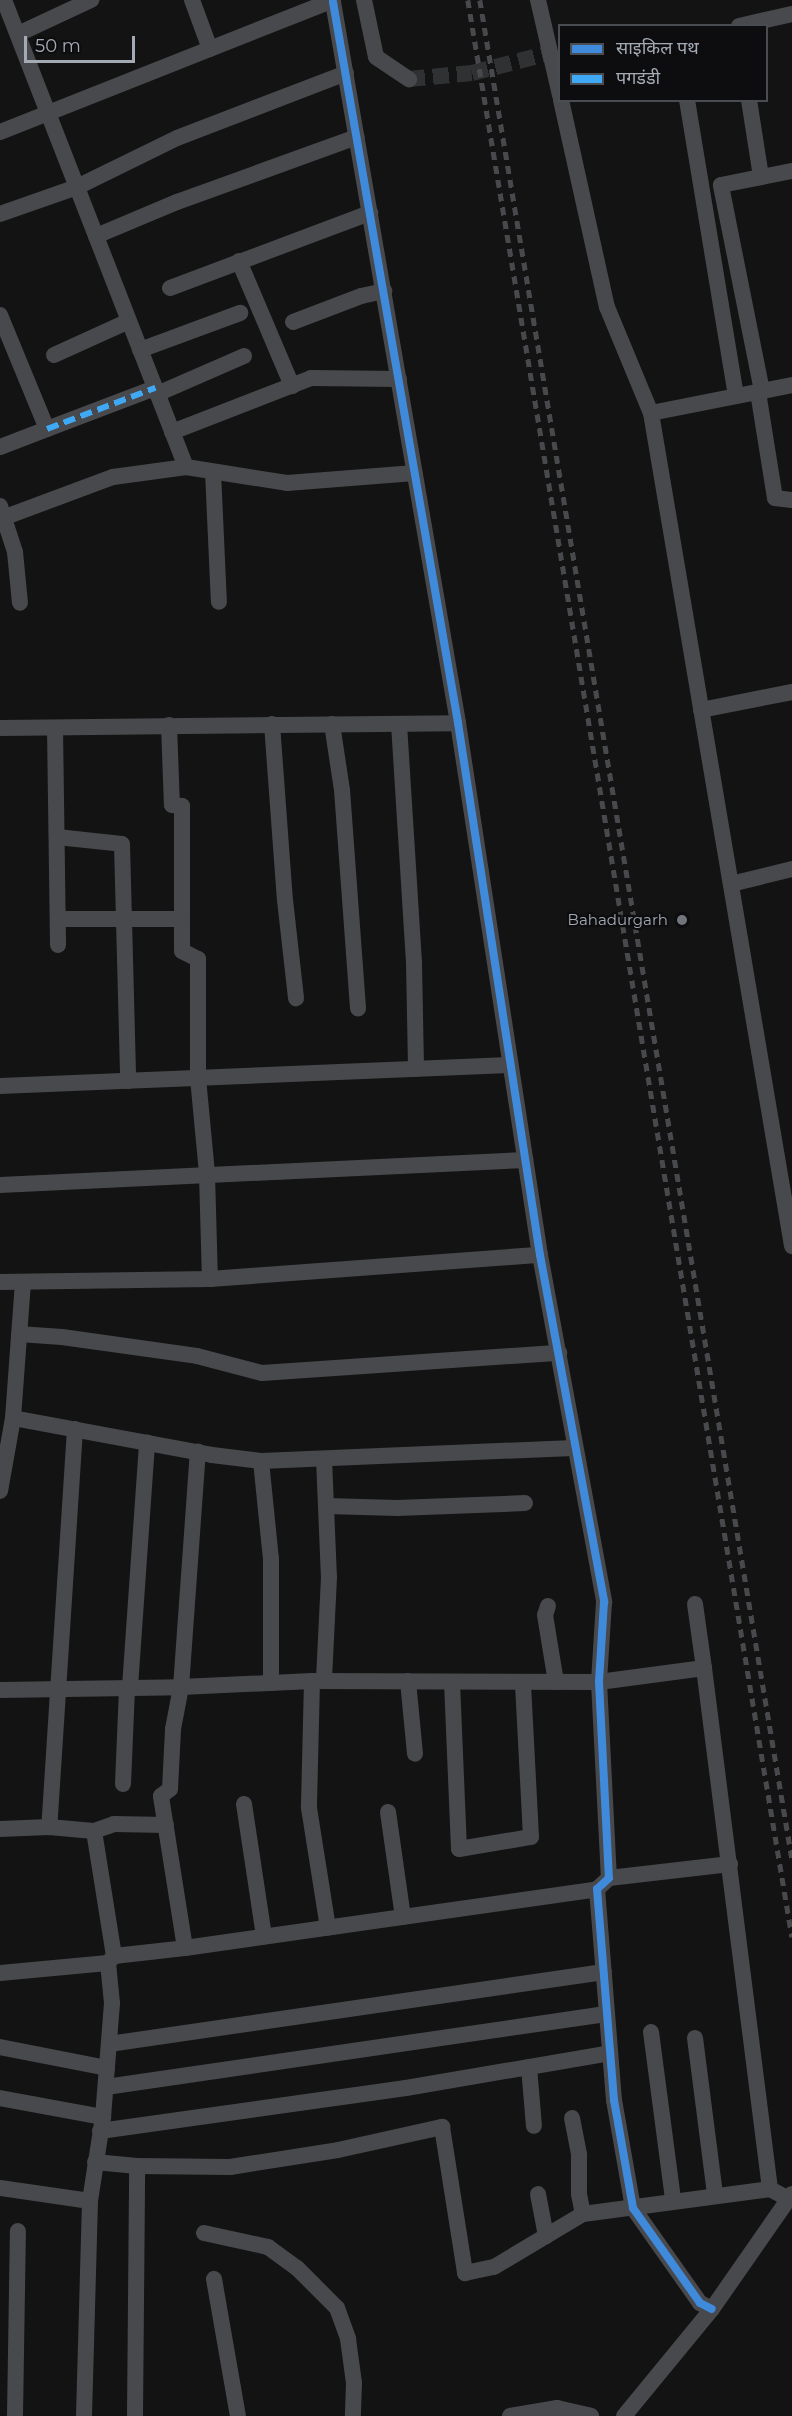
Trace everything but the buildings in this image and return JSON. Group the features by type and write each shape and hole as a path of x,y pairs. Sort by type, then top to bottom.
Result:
{"street":[{"path":"18,34 91,0"},
{"path":"192,0 210,49"},
{"path":"364,0 376,57 409,79"},
{"path":"538,0 555,53 558,78"},
{"path":"0,132 333,1 459,723 540,1255 604,1602 599,1682 603,1972 614,2100 633,2208 700,2303 712,2309"},
{"path":"4,7 18,34 186,467"},
{"path":"745,24 786,10"},
{"path":"0,214 76,187 177,138 346,73"},
{"path":"561,102 608,307 651,413 792,1246"},
{"path":"687,102 736,396"},
{"path":"748,102 760,177"},
{"path":"96,236 177,202 265,173 357,137"},
{"path":"792,171 721,185 760,392 776,498 792,500"},
{"path":"170,288 370,213"},
{"path":"238,261 292,386"},
{"path":"293,322 361,296 384,291"},
{"path":"140,350 240,313"},
{"path":"0,315 47,429"},
{"path":"54,355 129,321"},
{"path":"0,447 156,391 244,356"},
{"path":"172,432 310,378 399,379"},
{"path":"651,413 792,385"},
{"path":"20,603 15,552 2,514 113,477 186,467 287,483 415,473"},
{"path":"213,472 219,602"},
{"path":"701,710 792,692"},
{"path":"399,723 414,963 416,1068"},
{"path":"0,728 459,723"},
{"path":"272,724 285,900 296,998"},
{"path":"332,724 342,790 358,1008"},
{"path":"169,725 172,805 182,806 182,951 198,959 198,1078 207,1174 210,1279"},
{"path":"55,728 58,945"},
{"path":"57,837 122,844 128,1081"},
{"path":"731,884 792,869"},
{"path":"58,919 183,919"},
{"path":"0,1086 510,1065"},
{"path":"0,1185 525,1160"},
{"path":"0,1282 210,1279 540,1255"},
{"path":"0,1491 13,1418 24,1282"},
{"path":"20,1334 62,1337 197,1356 262,1372 559,1353"},
{"path":"13,1418 198,1452 261,1461 568,1448"},
{"path":"49,1827 75,1429"},
{"path":"123,1784 128,1687 147,1443"},
{"path":"185,1948 161,1796 170,1789 173,1729 181,1687 198,1452"},
{"path":"324,1459 328,1577 309,1808 328,1928"},
{"path":"261,1461 271,1558 271,1683"},
{"path":"327,1506 398,1508 525,1503"},
{"path":"695,1604 770,2189"},
{"path":"548,1606 545,1615 555,1682"},
{"path":"0,1690 57,1687 181,1687 318,1681 599,1682 704,1668"},
{"path":"408,1682 415,1754"},
{"path":"452,1682 459,1849 531,1837 523,1682"},
{"path":"244,1804 264,1937"},
{"path":"388,1812 403,1917"},
{"path":"0,1829 49,1827 94,1831 114,1824 166,1825"},
{"path":"84,2416 90,2201 94,2162 102,2124 112,2003 111,1959 94,1831"},
{"path":"1,1969 111,1959 328,1928 730,1864"},
{"path":"109,2044 603,1972"},
{"path":"106,2087 606,2014"},
{"path":"651,2032 673,2200"},
{"path":"695,2038 714,2195"},
{"path":"0,2047 107,2068"},
{"path":"0,2098 102,2124 406,2088 610,2053"},
{"path":"529,2067 534,2126"},
{"path":"572,2118 579,2155 579,2194 583,2214"},
{"path":"94,2162 137,2166 230,2167 338,2150 442,2127 465,2273 494,2267 583,2214 673,2200 770,2189 789,2196 712,2309 624,2416"},
{"path":"135,2416 137,2166"},
{"path":"0,2188 90,2201"},
{"path":"538,2194 546,2236"},
{"path":"15,2416 18,2231"},
{"path":"204,2233 268,2247 297,2268 337,2308 348,2339 354,2383 353,2416"},
{"path":"214,2279 238,2416"},
{"path":"510,2416 557,2408 591,2416"}],"tunnel":[{"path":"409,79 472,73 550,53"}],"railway":[{"path":"468,0 792,1937"},
{"path":"480,0 792,1858"}],"marked path":[{"path":"47,429 155,388"}],"cycle path":[{"path":"333,2 458,723 540,1255 604,1602 599,1682 609,1878 597,1889 614,2100 633,2208 700,2303 712,2309"}],"place":[{"name":"Bahadurgarh","path":"682,920"}]}
